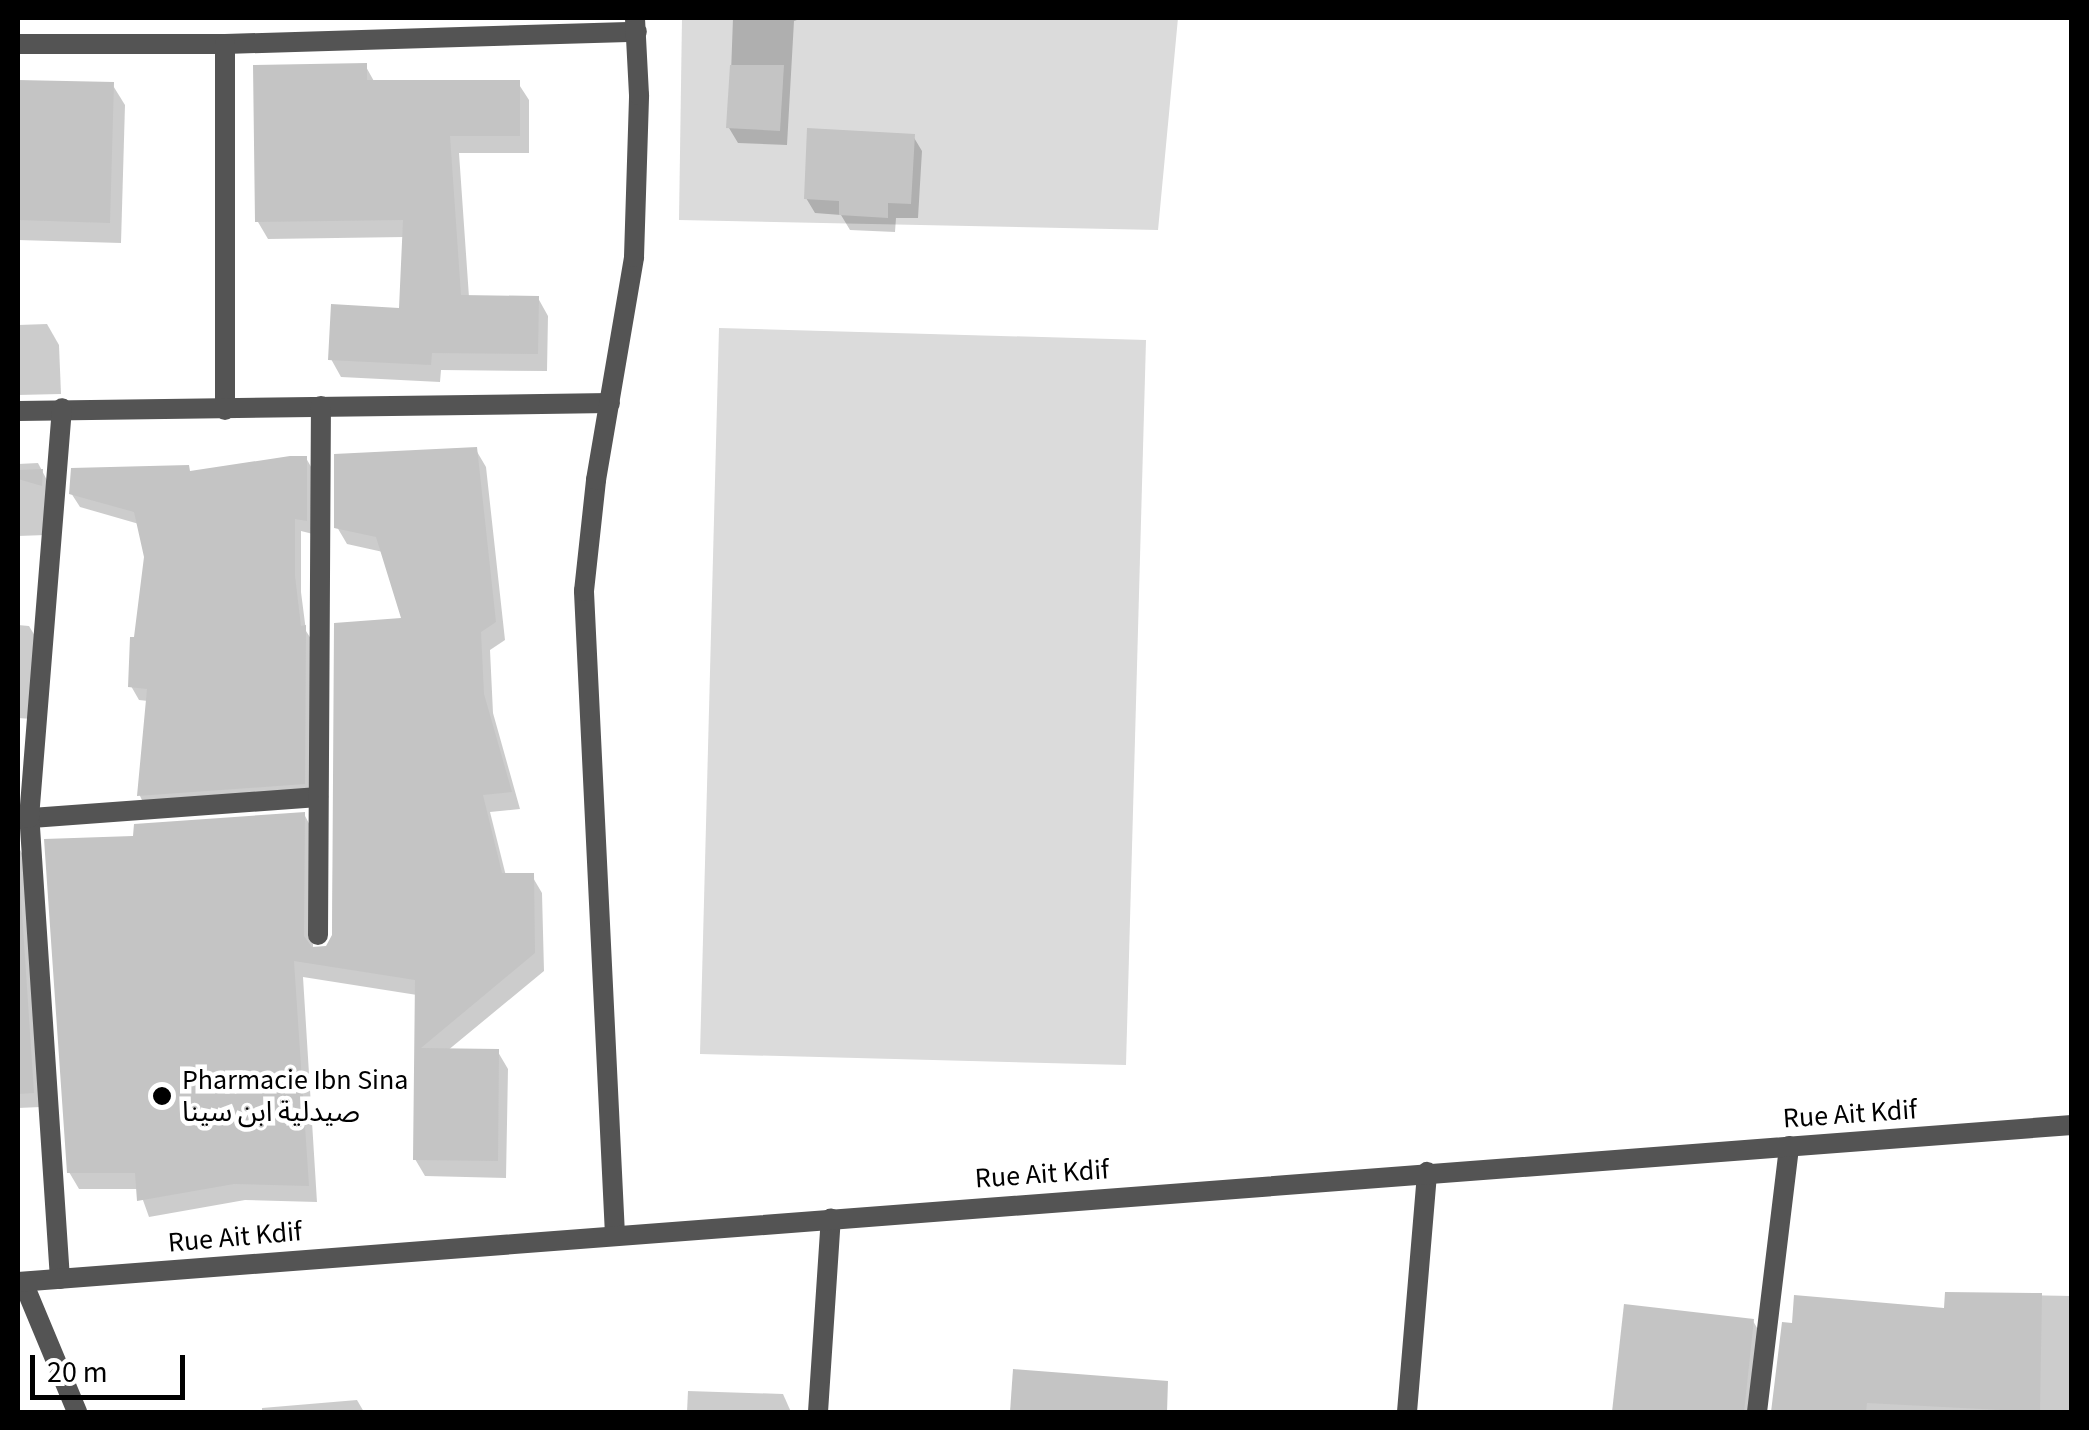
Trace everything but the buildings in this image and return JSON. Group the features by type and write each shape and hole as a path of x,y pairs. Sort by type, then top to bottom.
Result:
{"street":[{"path":"18,44 226,44 636,25 634,257 584,590 615,1236"},
{"path":"225,410 226,44"},
{"path":"18,412 62,408 225,410 610,402"},
{"path":"318,936 321,406"},
{"path":"60,1278 23,819 62,408"},
{"path":"23,819 318,798"},
{"name":"Rue Ait Kdif","path":"20,1282 2072,1125"},
{"path":"1757,1412 1789,1146"},
{"path":"1407,1412 1428,1172"},
{"path":"818,1412 830,1218"},
{"path":"20,1282 77,1412"}],"shaded area":[{"path":"682,18 1178,18 1158,230 679,220"},
{"path":"719,328 1146,340 1126,1065 700,1054"}],"place":[{"name":"Pharmacie Ibn Sina صيدلية ابن سينا","path":"162,1096"}]}
